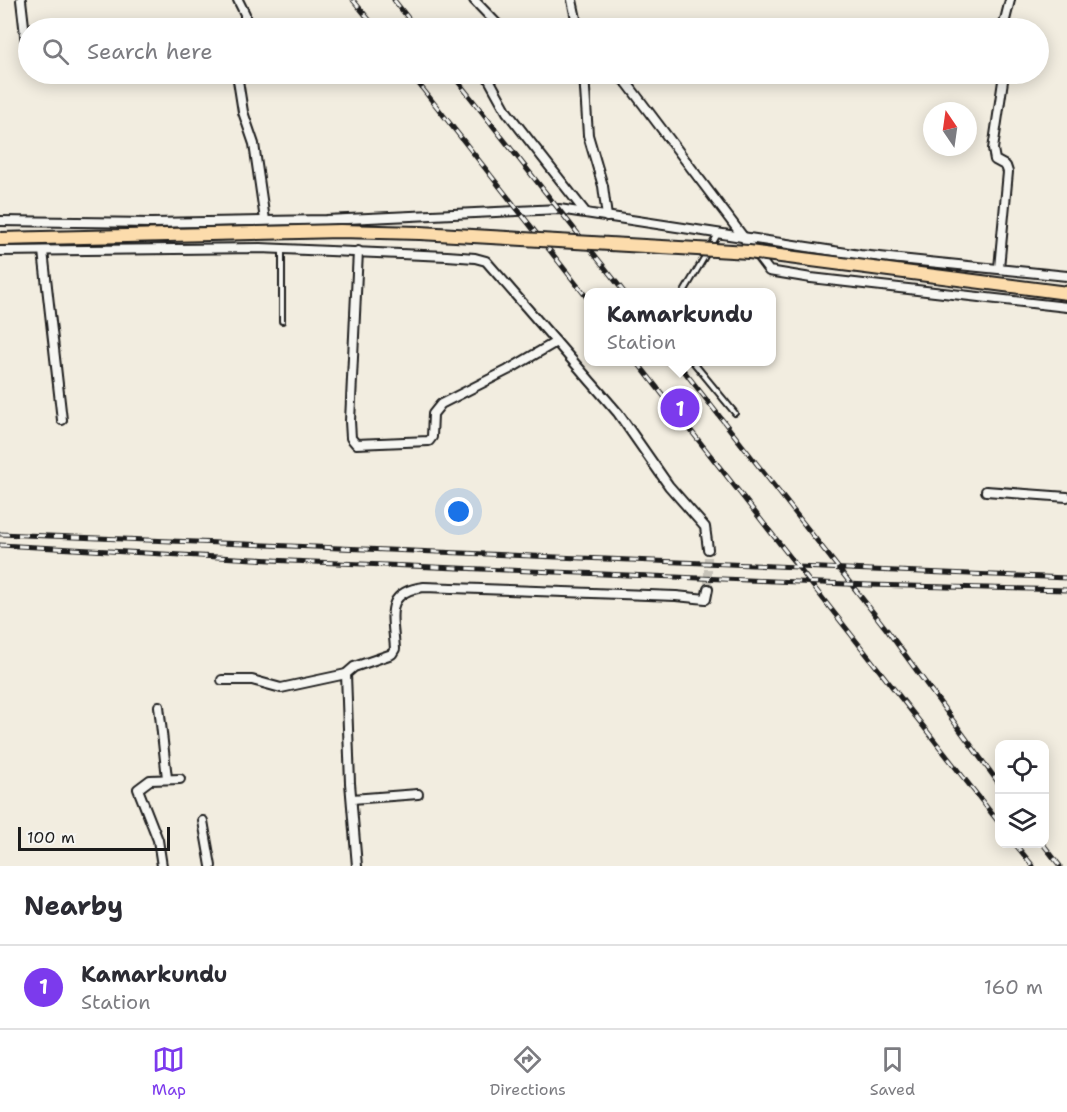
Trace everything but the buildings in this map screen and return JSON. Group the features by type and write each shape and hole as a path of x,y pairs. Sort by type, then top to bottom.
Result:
{"main road":[{"path":"0,239 340,231 420,233 749,252 1067,293"}],"street":[{"path":"21,0 23,18"},
{"path":"238,0 245,18"},
{"path":"474,0 491,18"},
{"path":"572,0 576,18"},
{"path":"1006,18 1010,0"},
{"path":"239,84 243,112 254,144 265,220"},
{"path":"492,84 507,112 586,213"},
{"path":"585,84 588,135 603,186 607,216"},
{"path":"628,84 764,267 776,273 1067,307"},
{"path":"999,268 1008,172 1006,166 995,160 993,154 1003,84"},
{"path":"0,221 152,223 326,220 559,209 860,255 1067,276"},
{"path":"0,251 282,248 475,258 486,261 618,413 669,486 705,527 708,549"},
{"path":"43,251 62,420"},
{"path":"358,251 350,421 351,438 356,444 429,441 432,438 433,414 441,404 508,370 556,342"},
{"path":"986,491 1067,497"},
{"path":"222,681 252,680 281,688 346,674 354,667 392,654 395,649 394,602 408,589 424,587 676,596 700,600 706,599 708,590"},
{"path":"346,674 357,866"},
{"path":"159,706 167,778"},
{"path":"162,866 158,840 138,789 150,780 180,779"},
{"path":"352,799 418,794"},
{"path":"203,821 212,866"}],"lane":[{"path":"686,288 718,233"},
{"path":"282,248 282,321"},
{"path":"696,366 735,413"}],"tunnel":[{"path":"708,549 708,589"}],"railway":[{"path":"353,0 368,18"},
{"path":"394,0 408,18"},
{"path":"419,84 584,294"},
{"path":"460,84 621,288"},
{"path":"640,366 995,818"},
{"path":"680,366 887,630 995,778"},
{"path":"0,534 1067,578"},
{"path":"0,545 290,561 870,585 1067,590"},
{"path":"1018,848 1033,866"},
{"path":"1046,848 1060,866"}],"place":[{"name":"Kamarkundu","path":"680,408"}]}
